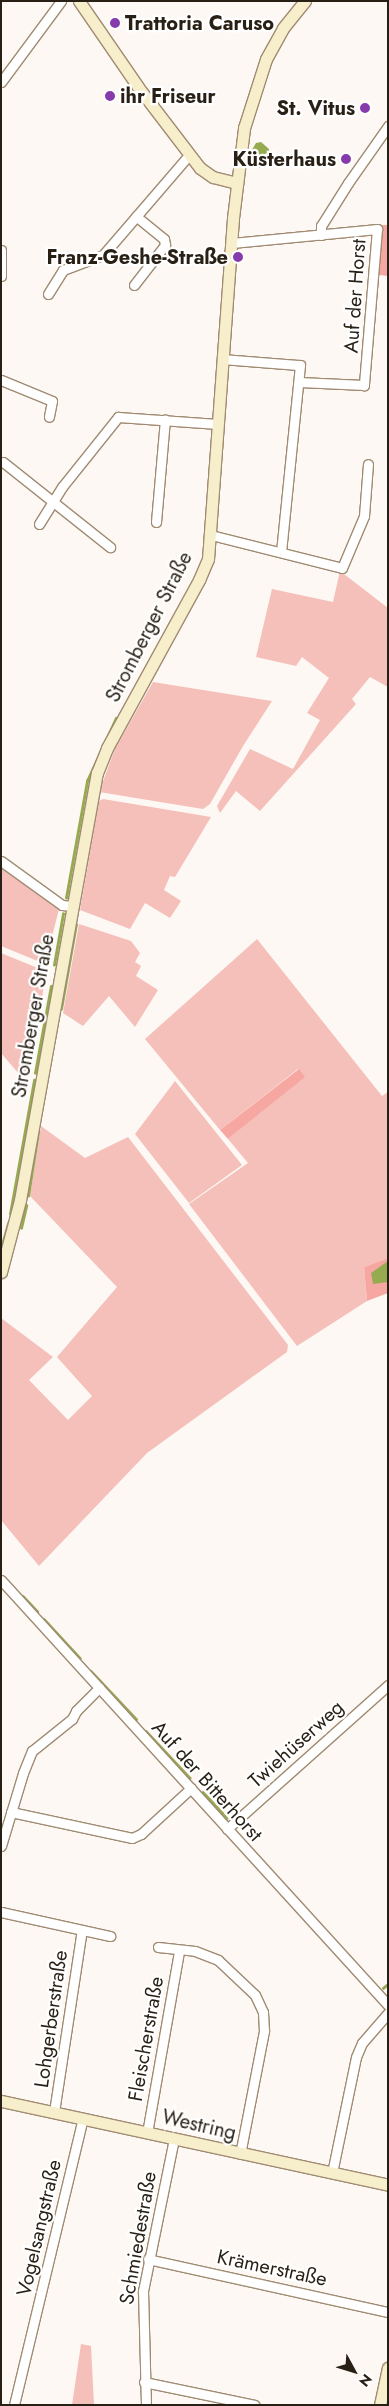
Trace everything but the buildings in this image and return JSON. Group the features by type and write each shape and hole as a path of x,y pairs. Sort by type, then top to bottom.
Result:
{"main road":[{"path":"79,1 138,87 190,154 213,177 237,183"},
{"name":"Stromberger Straße","path":"1,1272 20,1200 97,773 107,748 199,580 208,559 237,183 244,128 258,79 283,28 305,1"},
{"name":"Westring","path":"1,2101 388,2186"},
{"path":"380,2405 388,2368"}],"street":[{"path":"1,82 5,69 61,1"},
{"path":"321,235 321,226 343,190 388,126"},
{"path":"48,294 64,270 103,256 190,154"},
{"path":"134,285 165,245 164,239 136,216"},
{"name":"Auf der Horst","path":"232,244 378,229 367,379 358,387 298,382"},
{"path":"1,250 1,276"},
{"path":"223,359 300,365 281,551"},
{"path":"1,380 52,401 49,417"},
{"path":"39,524 53,502 118,417 218,424"},
{"path":"156,522 165,419"},
{"path":"3,462 110,547"},
{"path":"211,535 281,551 342,568 364,516 368,464"},
{"path":"1,861 62,905 72,906"},
{"name":"Auf der Bitterhorst","path":"1,1580 388,2005"},
{"name":"Twiehüserweg","path":"227,1829 388,1685"},
{"path":"1,1846 32,1752 72,1719 76,1710 99,1688"},
{"path":"11,1812 132,1838 140,1834 191,1788"},
{"name":"Lohgerberstraße","path":"1,1912 110,1936"},
{"name":"Lohgerberstraße","path":"54,2112 82,1930"},
{"name":"Fleischerstraße","path":"158,1947 179,1952 195,1952 218,1960 255,1995 262,2012 264,2031 240,2154"},
{"name":"Fleischerstraße","path":"147,2133 179,1952"},
{"path":"332,2173 356,2057 362,2043 388,2013"},
{"name":"Vogelsangstraße","path":"14,2405 83,2118"},
{"name":"Schmiedestraße","path":"146,2405 142,2316 148,2259 174,2138"},
{"name":"Krämerstraße","path":"148,2259 388,2312"},
{"path":"144,2382 255,2405"}],"shaded area":[{"path":"261,142 269,149 269,155 261,168 255,168 251,164 250,153 256,143"},
{"path":"382,225 388,225 388,276 379,275"},
{"path":"340,571 388,608 388,687 370,677 352,699 356,704 260,811 236,791 220,813 217,806 250,749 293,769 320,720 307,713 329,678 302,657 296,666 256,657 272,589 333,602"},
{"path":"153,682 272,701 243,746 210,804 203,809 99,792 115,749"},
{"path":"103,799 211,817 175,877 170,876 164,890 181,901 170,918 145,903 130,929 80,910 99,801"},
{"path":"1,867 59,909 45,964 1,946"},
{"path":"79,924 131,941 140,953 135,962 141,966 136,976 158,990 135,1027 109,996 83,1026 63,1013"},
{"path":"257,939 382,1096 388,1092 388,1258 364,1267 367,1301 297,1346 189,1204 248,1163 228,1139 304,1077 298,1069 220,1130 145,1039"},
{"path":"1,953 45,971 42,1000 25,1081 1,1053"},
{"path":"299,1069 305,1077 228,1139 220,1130"},
{"path":"175,1081 242,1165 189,1203 135,1134"},
{"path":"41,1126 85,1158 128,1137 288,1345 287,1352 147,1453 39,1566 1,1520 1,1318 53,1357 29,1380 68,1420 92,1396 57,1357 117,1287 30,1196"},
{"path":"388,1258 388,1293 367,1301 364,1267"},
{"path":"388,1261 388,1282 373,1284 371,1273"},
{"path":"81,2344 91,2346 94,2405 72,2405"}],"waterway":[{"path":"66,898 87,781 116,718"},
{"path":"54,965 63,914"},
{"path":"61,1009 76,924"},
{"path":"35,1073 51,986"},
{"path":"10,1214 34,1080"},
{"path":"28,1196 38,1132"},
{"path":"21,1228 26,1206"},
{"path":"1,1248 8,1223"},
{"path":"23,1596 37,1611"},
{"path":"44,1619 80,1658"},
{"path":"91,1671 136,1719"},
{"path":"146,1731 190,1778"},
{"path":"203,1792 227,1818"},
{"path":"383,1988 388,1984"}],"place":[{"name":"Trattoria Caruso","path":"115,23"},
{"name":"ihr Friseur","path":"110,96"},
{"name":"St. Vitus","path":"365,108"},
{"name":"Küsterhaus","path":"346,159"},
{"name":"Franz-Geshe-Straße","path":"238,257"}]}
